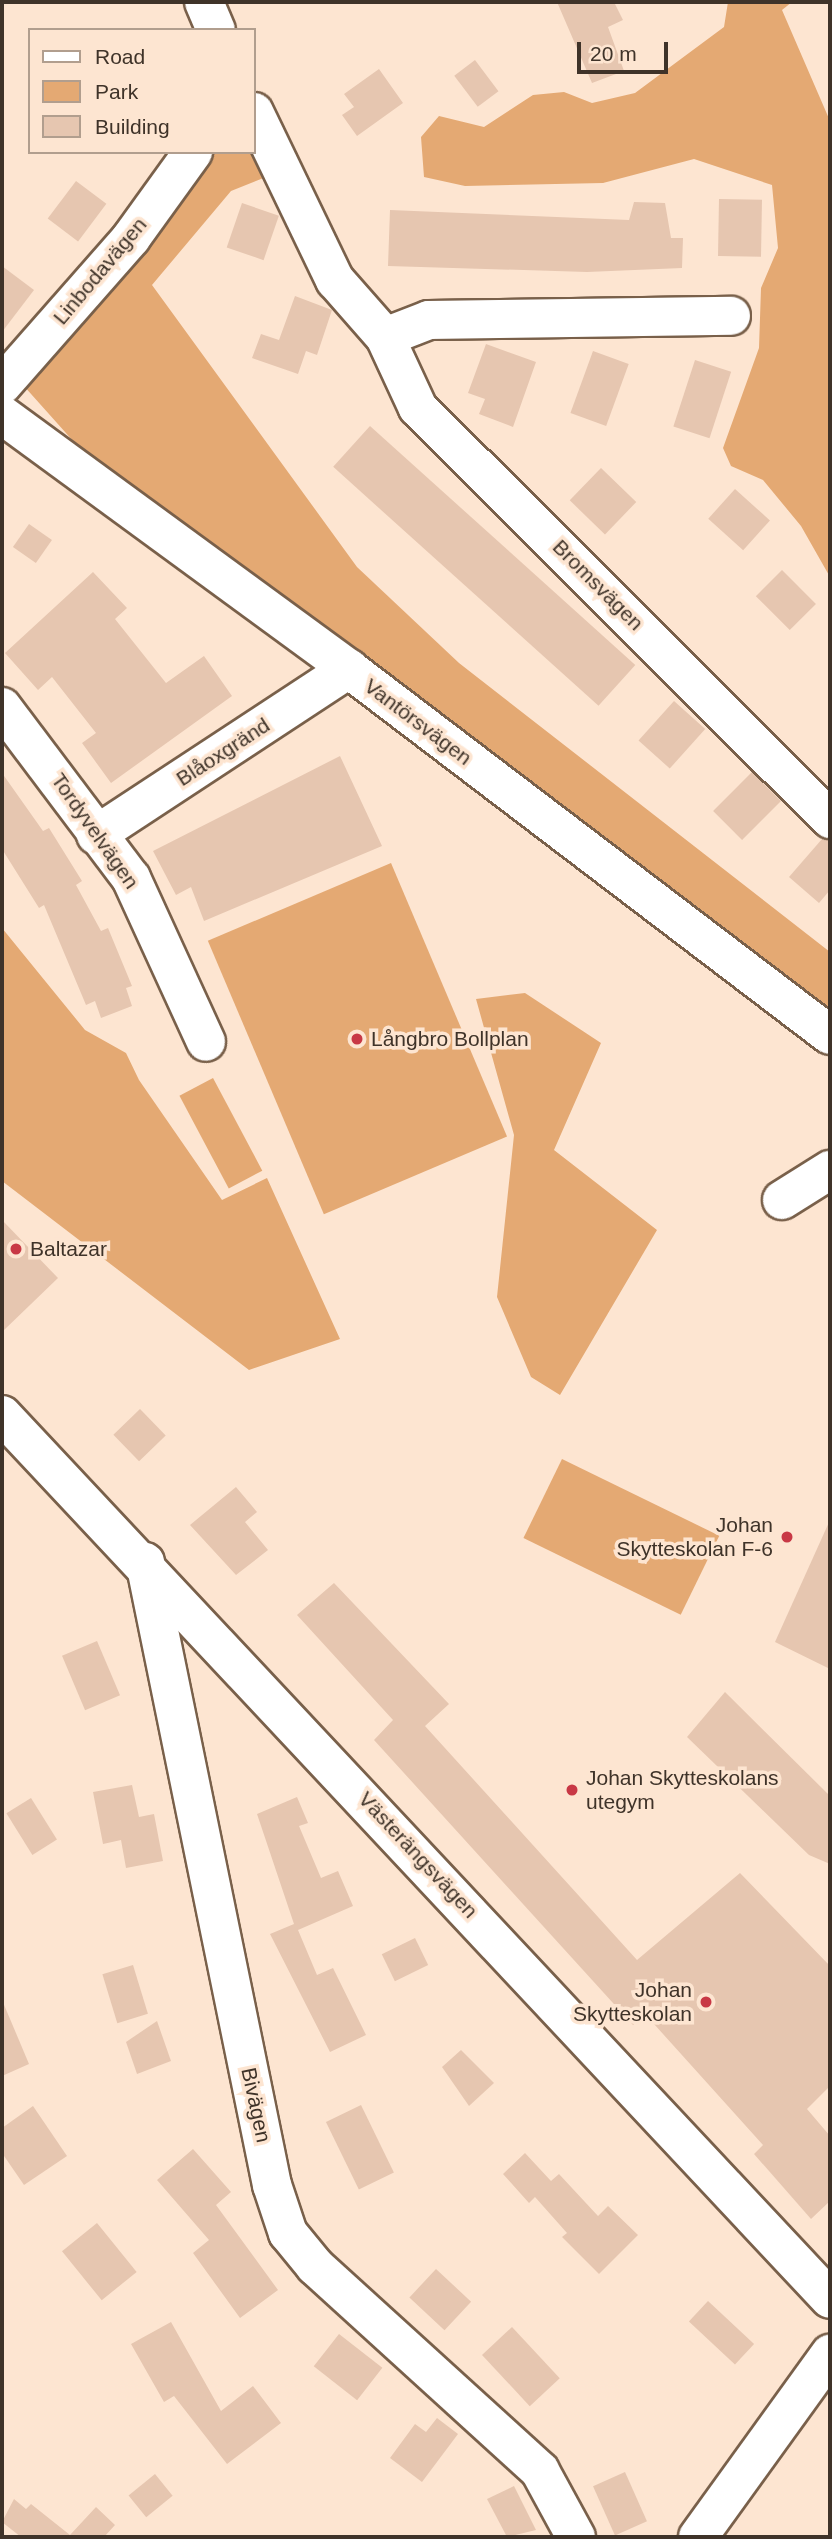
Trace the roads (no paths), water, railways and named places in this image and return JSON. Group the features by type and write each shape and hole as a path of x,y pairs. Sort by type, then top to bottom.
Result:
{"street":[{"path":"204,2 215,28"},
{"name":"Bromsvägen","path":"256,116 335,280 385,337 418,408 830,820"},
{"name":"Linbodavägen","path":"2,385 131,239 191,154"},
{"path":"385,337 429,320 731,316"},
{"name":"Vantörsvägen","path":"2,415 349,669 830,1035"},
{"name":"Blåoxgränd","path":"96,835 349,669"},
{"name":"Tordyvelvägen","path":"2,707 44,757 96,835 131,878 206,1042"},
{"path":"782,1200 830,1170"},
{"name":"Västerängsvägen","path":"2,1415 145,1562 830,2299"},
{"name":"Bivägen","path":"145,1562 272,2185 288,2233 315,2266 540,2471 576,2537"},
{"path":"698,2537 830,2354"}],"place":[{"name":"Långbro Bollplan","path":"357,1039"},
{"name":"Baltazar","path":"16,1249"},
{"name":"Johan Skytteskolan F-6","path":"787,1537"},
{"name":"Johan Skytteskolans utegym","path":"572,1790"},
{"name":"Johan Skytteskolan","path":"706,2002"}]}
